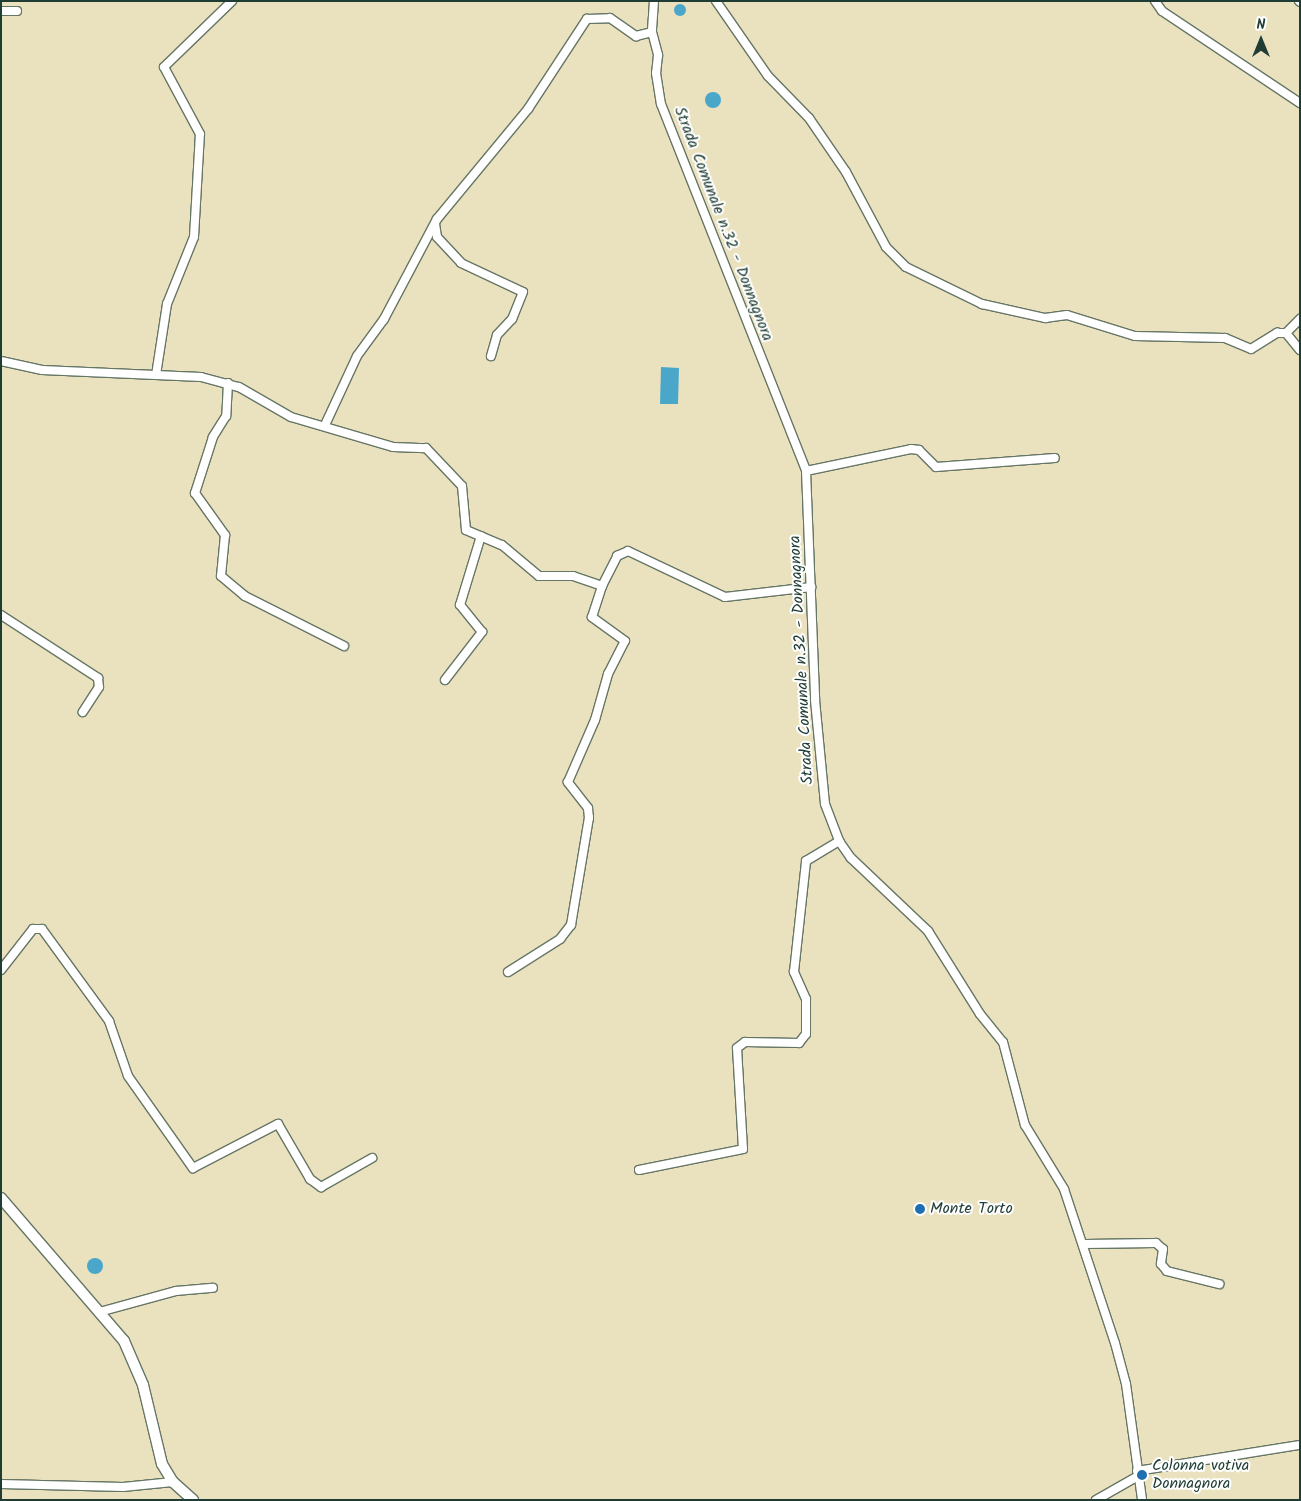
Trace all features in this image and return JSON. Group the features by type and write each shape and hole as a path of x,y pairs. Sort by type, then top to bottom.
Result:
{"main road":[{"path":"1,1198 103,1312 137,1365 156,1448 173,1482 193,1500"}],"street":[{"path":"156,375 167,304 194,237 200,134 164,67 232,1"},
{"name":"Strada Comunale n.32 - Donnagnora","path":"654,1 652,32 658,55 656,73 661,104 806,471 824,804 839,841 928,931 1003,1042 1025,1125 1049,1159 1085,1244 1122,1365 1142,1500"},
{"path":"716,1 768,76 810,118 846,172 886,247 906,267 982,304 1045,318 1067,315 1135,336 1225,338 1252,349 1277,333 1286,333 1300,319"},
{"path":"1155,1 1162,11 1300,103"},
{"path":"1,11 17,11"},
{"path":"325,426 357,356 384,319 435,224 528,109 587,19 610,18 636,36 652,32"},
{"path":"435,224 437,237 461,263 523,292 512,319 497,335 491,356"},
{"path":"1286,333 1300,350"},
{"path":"1,361 42,370 156,375 228,383 271,408 325,426 392,447 426,448 462,486 462,524 481,536 502,545 539,576 573,576 602,586"},
{"path":"228,383 226,416 213,437 195,493 225,535 221,576 245,596 344,646"},
{"path":"806,471 911,449 919,450 936,467 1055,458"},
{"path":"445,680 482,632 460,605 481,536"},
{"path":"508,972 560,939 571,925 589,818 588,808 568,782 598,712 608,674 625,641 592,617 602,586 617,556 628,551 725,598 811,587"},
{"path":"1,614 98,678 99,687 83,712"},
{"path":"639,1170 743,1149 737,1048 745,1042 799,1043 806,1034 806,999 794,972 806,861 839,841"},
{"path":"1,970 33,929 42,929 109,1021 128,1076 193,1168 278,1124 310,1179 321,1187 372,1158"},
{"path":"1085,1244 1161,1245 1162,1264 1167,1271 1218,1284"},
{"path":"103,1312 167,1293 213,1288"},
{"path":"1096,1500 1138,1473 1300,1445"},
{"path":"1,1484 122,1487 173,1482"}],"water":[{"path":"682,4 685,5 685,15 678,16 675,15 674,8 675,5"},
{"path":"713,92 719,94 721,100 719,106 713,108 707,106 705,100 707,94"},
{"path":"661,367 679,368 678,404 660,404"},
{"path":"92,1258 98,1258 103,1263 101,1272 92,1274 87,1269 87,1263"}],"place":[{"name":"Monte Torto","path":"920,1209"},
{"name":"Colonna votiva Donnagnora","path":"1142,1475"}]}
